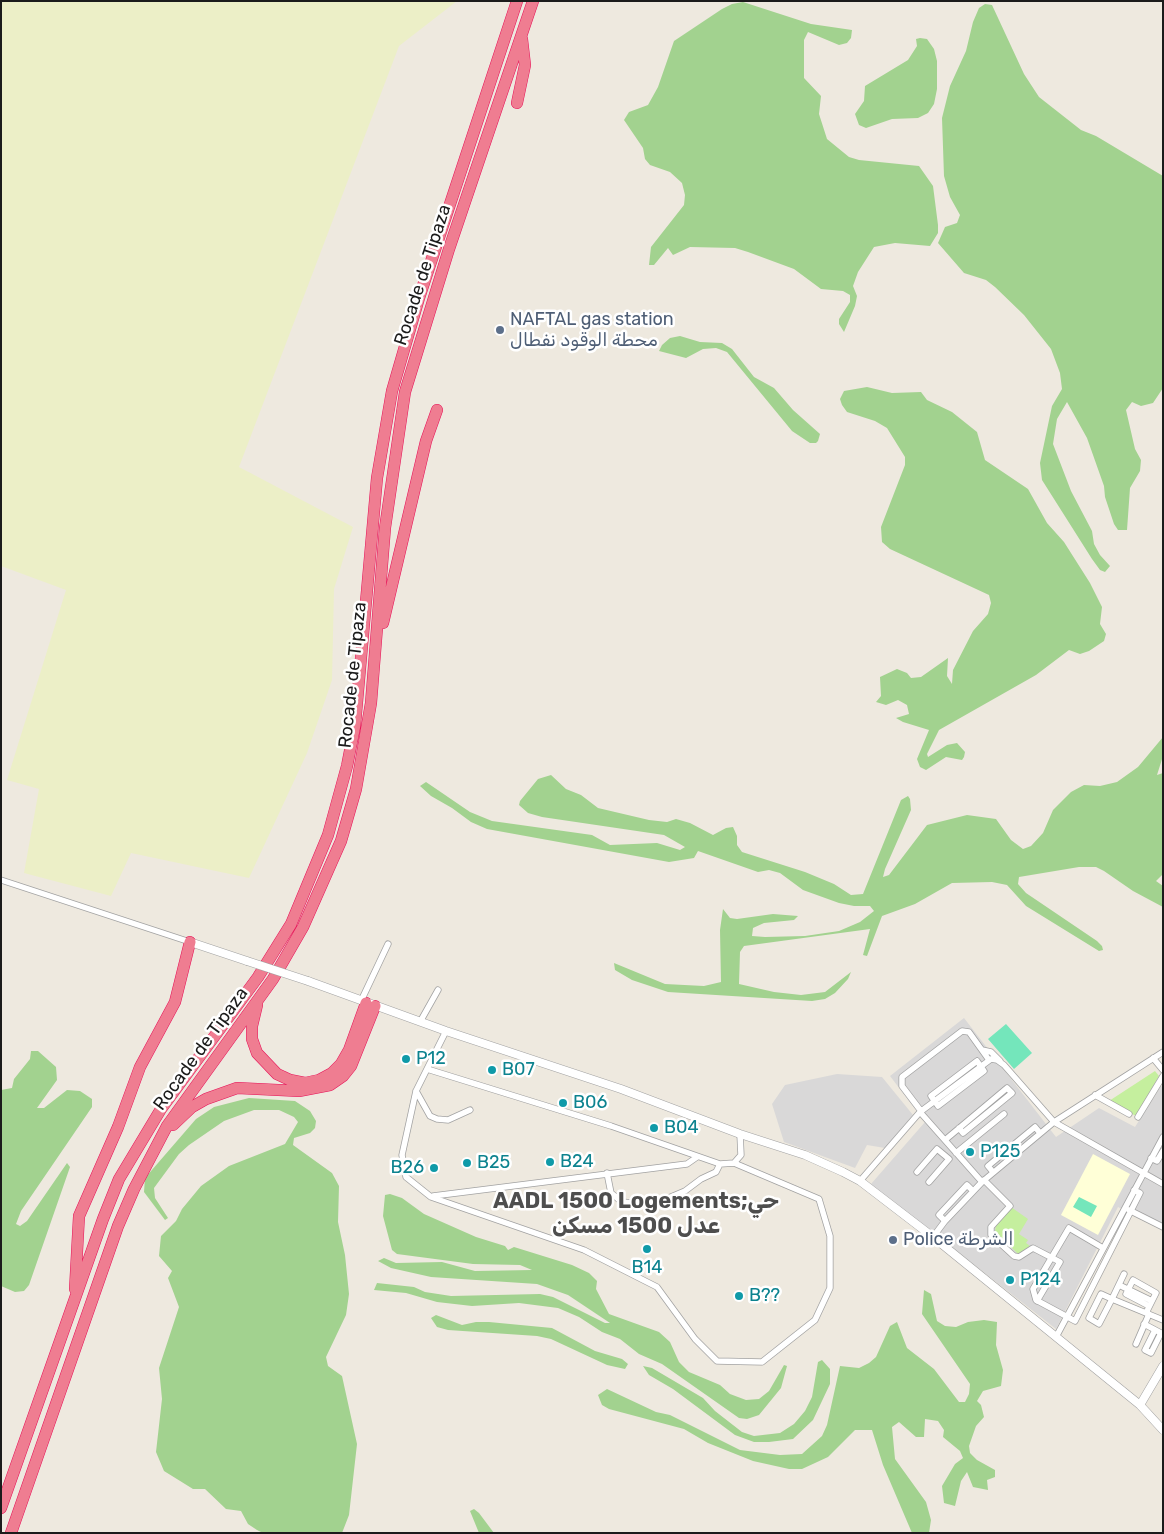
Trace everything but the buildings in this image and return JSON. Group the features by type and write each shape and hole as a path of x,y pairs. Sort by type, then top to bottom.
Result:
{"highway":[{"name":"Rocade de Tipaza","path":"1,1508 119,1179 138,1144 178,1085 252,985 291,924 328,835 347,766 355,725 377,478 392,391 419,298 518,1"},
{"path":"531,7 539,1"},
{"name":"Rocade de Tipaza","path":"12,1533 118,1226 152,1152 186,1097 273,979 303,927 341,841 356,789 372,703 390,480 406,392 432,302 531,7"},
{"path":"517,103 525,65 521,36"},
{"path":"376,643 386,612 426,441 437,410"},
{"path":"75,1303 76,1232 79,1216 118,1127 140,1067 175,1002 190,942"},
{"path":"273,979 259,999 254,1013 252,1039 257,1053 266,1065 276,1074 290,1080 305,1083 319,1080 332,1073 341,1064 349,1050 367,1004"},
{"path":"152,1152 165,1134 192,1107 222,1093 237,1088 299,1091 330,1085 343,1076 351,1066 367,1004"}],"street":[{"path":"1,880 308,981 367,1004 621,1088 740,1134 805,1155 860,1181 933,1237 1140,1405 1163,1430"},
{"path":"367,1004 388,944"},
{"path":"420,1022 438,990"},
{"path":"989,1060 969,1032 964,1030 903,1076 901,1082 920,1112 956,1153 1010,1206 991,1227 991,1235 1014,1256 1019,1257 1033,1248 1060,1262 1037,1301"},
{"path":"427,1069 611,1126 720,1164 734,1163 819,1199 830,1236 830,1288 815,1320 762,1362 717,1361 695,1339 657,1287 584,1250 431,1197 406,1176 402,1155 416,1091 427,1069 446,1031"},
{"path":"982,1050 991,1052 1054,1122 1163,1184"},
{"path":"933,1237 945,1220 983,1181 1040,1133 1163,1052"},
{"path":"1153,1058 1163,1070"},
{"path":"860,1181 920,1112 989,1060 1001,1062"},
{"path":"1138,1117 1163,1076"},
{"path":"945,1140 959,1128 1008,1088 1012,1093 963,1133 959,1128"},
{"path":"416,1091 430,1116 437,1119 448,1120 470,1110"},
{"path":"1095,1095 1129,1114"},
{"path":"956,1153 1004,1114"},
{"path":"734,1163 741,1154 740,1134"},
{"path":"1104,1248 1068,1228 1033,1289 1034,1298 1075,1321 1128,1210 1134,1190 1163,1137"},
{"path":"943,1154 950,1146"},
{"path":"917,1172 937,1149 949,1159 929,1182"},
{"path":"1151,1158 1157,1161 1163,1151"},
{"path":"431,1197 688,1164 698,1157"},
{"path":"607,1173 610,1193 622,1202 632,1204 666,1199 685,1191 716,1172 720,1164"},
{"path":"1128,1210 1163,1226"},
{"path":"1056,1336 1104,1248 1128,1210"},
{"path":"1124,1274 1119,1285 1112,1298 1099,1324 1089,1318 1101,1294 1112,1298 1163,1320"},
{"path":"1129,1289 1133,1280 1156,1292 1136,1344"},
{"path":"1119,1285 1129,1289 1151,1304"},
{"path":"1144,1324 1155,1330"},
{"path":"1140,1405 1163,1366"}],"shaded area":[{"path":"1,1 457,1 399,46 239,467 353,527 334,589 332,680 307,753 249,878 131,853 111,896 24,873 39,789 7,780 66,590 1,566"},
{"path":"964,1018 1056,1137 1099,1108 1135,1127 1161,1086 1163,1087 1163,1230 1118,1207 1056,1329 871,1184 925,1122 890,1076"},
{"path":"837,1074 882,1077 913,1115 885,1148 867,1145 855,1168 784,1142 772,1104 785,1085"},
{"path":"1093,1154 1130,1174 1098,1235 1061,1215"}],"green space":[{"path":"743,2 811,24 852,30 851,38 847,43 839,45 808,32 804,40 804,78 821,96 819,114 827,139 849,157 859,160 919,166 933,186 938,233 930,246 895,243 874,247 858,272 853,286 857,296 855,306 844,332 839,324 839,319 850,302 850,295 843,291 821,289 794,269 748,252 735,248 690,247 673,255 668,248 654,265 649,265 651,247 684,205 685,195 682,183 670,172 650,165 645,159 643,148 624,120 629,112 648,105 658,87 674,41 722,9 732,4"},
{"path":"985,4 992,5 1024,74 1039,97 1081,130 1096,136 1163,176 1163,388 1153,403 1141,406 1132,402 1126,410 1135,449 1141,460 1140,471 1130,488 1127,530 1118,530 1114,524 1105,497 1104,486 1087,438 1067,402 1057,419 1053,444 1071,491 1092,531 1094,544 1100,555 1110,566 1105,572 1100,570 1092,559 1042,480 1040,463 1052,406 1062,389 1060,373 1051,349 1024,315 995,287 986,280 964,273 938,243 945,227 957,223 960,215 950,197 944,176 942,118 950,86 966,51 973,22 979,8"},
{"path":"916,39 927,39 934,49 937,61 937,89 934,104 928,113 918,118 892,119 866,128 859,125 855,114 864,101 865,86 908,60 917,46"},
{"path":"680,336 700,342 722,343 732,349 754,377 774,388 793,410 820,434 818,441 810,443 792,431 727,352 716,348 703,349 686,358 659,351 662,345 670,338"},
{"path":"867,387 892,393 921,392 927,400 952,412 977,432 985,460 1028,489 1047,523 1064,542 1090,583 1102,607 1100,624 1106,634 1104,641 1089,651 1080,654 1069,650 1036,675 939,730 927,754 928,757 947,745 957,743 965,752 964,757 962,760 946,757 926,770 920,767 917,759 929,730 896,718 909,714 907,705 898,700 886,705 876,702 881,696 880,677 897,669 907,673 911,678 921,677 948,658 947,676 952,684 953,670 973,631 988,614 991,603 989,595 890,549 882,542 881,527 905,465 905,457 887,428 875,421 847,412 842,405 840,399 844,391"},
{"path":"1163,737 1163,756 1157,775 1163,773 1163,874 1156,881 1163,886 1163,907 1133,891 1096,867 1079,867 1019,877 1018,884 1026,893 1097,941 1103,950 1099,951 1026,906 1007,885 992,882 952,883 915,904 882,916 867,956 863,955 870,929 744,946 740,952 739,984 774,992 801,995 825,992 851,972 848,979 835,993 825,999 812,1001 668,992 632,980 615,970 614,963 665,984 704,986 721,982 720,930 723,909 730,918 737,919 773,914 798,916 794,920 764,923 753,928 752,936 765,937 805,936 839,931 860,922 874,911 870,906 854,906 839,903 803,890 780,873 769,870 758,872 698,851 694,858 669,862 487,829 471,822 431,796 420,786 426,782 470,812 492,821 592,835 610,845 657,843 680,850 685,847 664,835 542,817 528,813 519,805 520,801 538,779 551,775 566,789 581,795 598,808 649,820 667,822 676,819 690,823 713,835 726,828 733,827 737,836 737,845 742,852 805,872 834,884 851,895 863,894 901,800 908,796 911,810 883,877 889,875 927,825 967,815 996,819 1011,840 1023,849 1031,846 1043,833 1053,810 1071,792 1084,785 1100,786 1117,782 1138,767"},
{"path":"1006,1024 1032,1053 1014,1069 988,1039"},
{"path":"31,1051 38,1051 56,1067 57,1080 37,1108 44,1108 67,1090 80,1091 92,1099 92,1107 21,1211 16,1224 20,1226 27,1221 67,1163 70,1167 29,1285 24,1291 15,1292 1,1286 1,1090 12,1088 14,1079 30,1059"},
{"path":"1155,1071 1159,1076 1136,1116 1109,1101"},
{"path":"249,1098 295,1101 310,1111 316,1121 315,1128 310,1133 294,1138 293,1145 332,1173 339,1186 338,1222 345,1255 349,1294 346,1315 326,1357 328,1366 342,1376 357,1444 349,1515 342,1533 263,1533 248,1524 241,1511 226,1509 205,1489 193,1489 164,1471 156,1452 162,1399 159,1368 179,1307 168,1278 172,1271 159,1256 161,1236 176,1221 182,1209 201,1186 229,1166 285,1144 298,1122 294,1117 279,1110 254,1110 224,1121 189,1145 179,1154 154,1188 155,1198 168,1218 165,1220 144,1192 145,1178 196,1119 214,1107"},
{"path":"390,1194 402,1198 424,1214 476,1237 505,1246 508,1250 514,1247 572,1265 589,1273 597,1281 596,1289 609,1314 659,1332 670,1342 679,1362 689,1372 720,1385 730,1394 746,1400 759,1399 769,1391 784,1365 787,1366 781,1388 759,1415 747,1419 739,1418 662,1364 639,1354 620,1339 602,1332 579,1317 558,1308 519,1303 472,1306 437,1302 406,1293 374,1290 377,1283 414,1287 425,1292 451,1296 540,1294 553,1297 605,1323 610,1323 568,1295 537,1284 431,1277 391,1268 378,1261 384,1258 396,1263 442,1262 475,1271 532,1270 520,1265 473,1264 397,1254 392,1250 383,1216 385,1195"},
{"path":"1079,1197 1097,1206 1091,1217 1073,1207"},
{"path":"1011,1207 1028,1219 1019,1234 1028,1240 1026,1243 1030,1246 1018,1254 995,1231 996,1225"},
{"path":"924,1290 931,1294 937,1321 945,1326 956,1327 968,1322 984,1320 997,1322 996,1345 1003,1370 1001,1386 983,1391 977,1401 981,1405 984,1417 976,1426 969,1446 970,1453 977,1460 995,1470 995,1477 987,1480 988,1490 973,1487 967,1472 961,1481 955,1506 944,1503 942,1486 955,1464 963,1458 960,1451 943,1437 944,1430 938,1421 925,1419 924,1437 916,1437 899,1422 892,1427 895,1459 926,1502 931,1520 929,1533 912,1533 883,1465 872,1430 855,1430 828,1457 802,1469 789,1469 753,1461 708,1443 684,1429 609,1409 602,1405 598,1395 607,1389 656,1412 670,1415 740,1450 780,1455 802,1454 822,1436 827,1425 840,1366 859,1368 869,1363 876,1357 890,1326 897,1322 907,1348 934,1369 959,1402 965,1402 969,1394 970,1384 922,1314"},
{"path":"436,1315 462,1325 489,1322 552,1328 595,1351 622,1359 628,1364 625,1369 607,1365 551,1339 537,1336 448,1330 437,1327 431,1318"},
{"path":"822,1360 830,1369 830,1384 813,1420 793,1439 769,1442 754,1442 735,1435 673,1389 649,1375 643,1366 652,1368 703,1398 715,1411 742,1432 754,1436 780,1433 794,1424 805,1411 812,1397 818,1362"},
{"path":"474,1509 494,1533 479,1533 470,1511"}],"place":[{"name":"NAFTAL gas station محطة الوقود نفطال","path":"500,330"},
{"name":"P12","path":"406,1059"},
{"name":"B07","path":"492,1070"},
{"name":"B06","path":"563,1103"},
{"name":"B04","path":"654,1128"},
{"name":"P125","path":"970,1152"},
{"name":"B24","path":"550,1162"},
{"name":"B25","path":"467,1163"},
{"name":"B26","path":"434,1168"},
{"name":"Police الشرطة","path":"893,1240"},
{"name":"B14","path":"647,1249"},
{"name":"P124","path":"1010,1280"},
{"name":"B??","path":"739,1296"}],"district":[{"name":"AADL 1500 Logements;حي عدل 1500 مسكن","path":"636,1214"}]}
